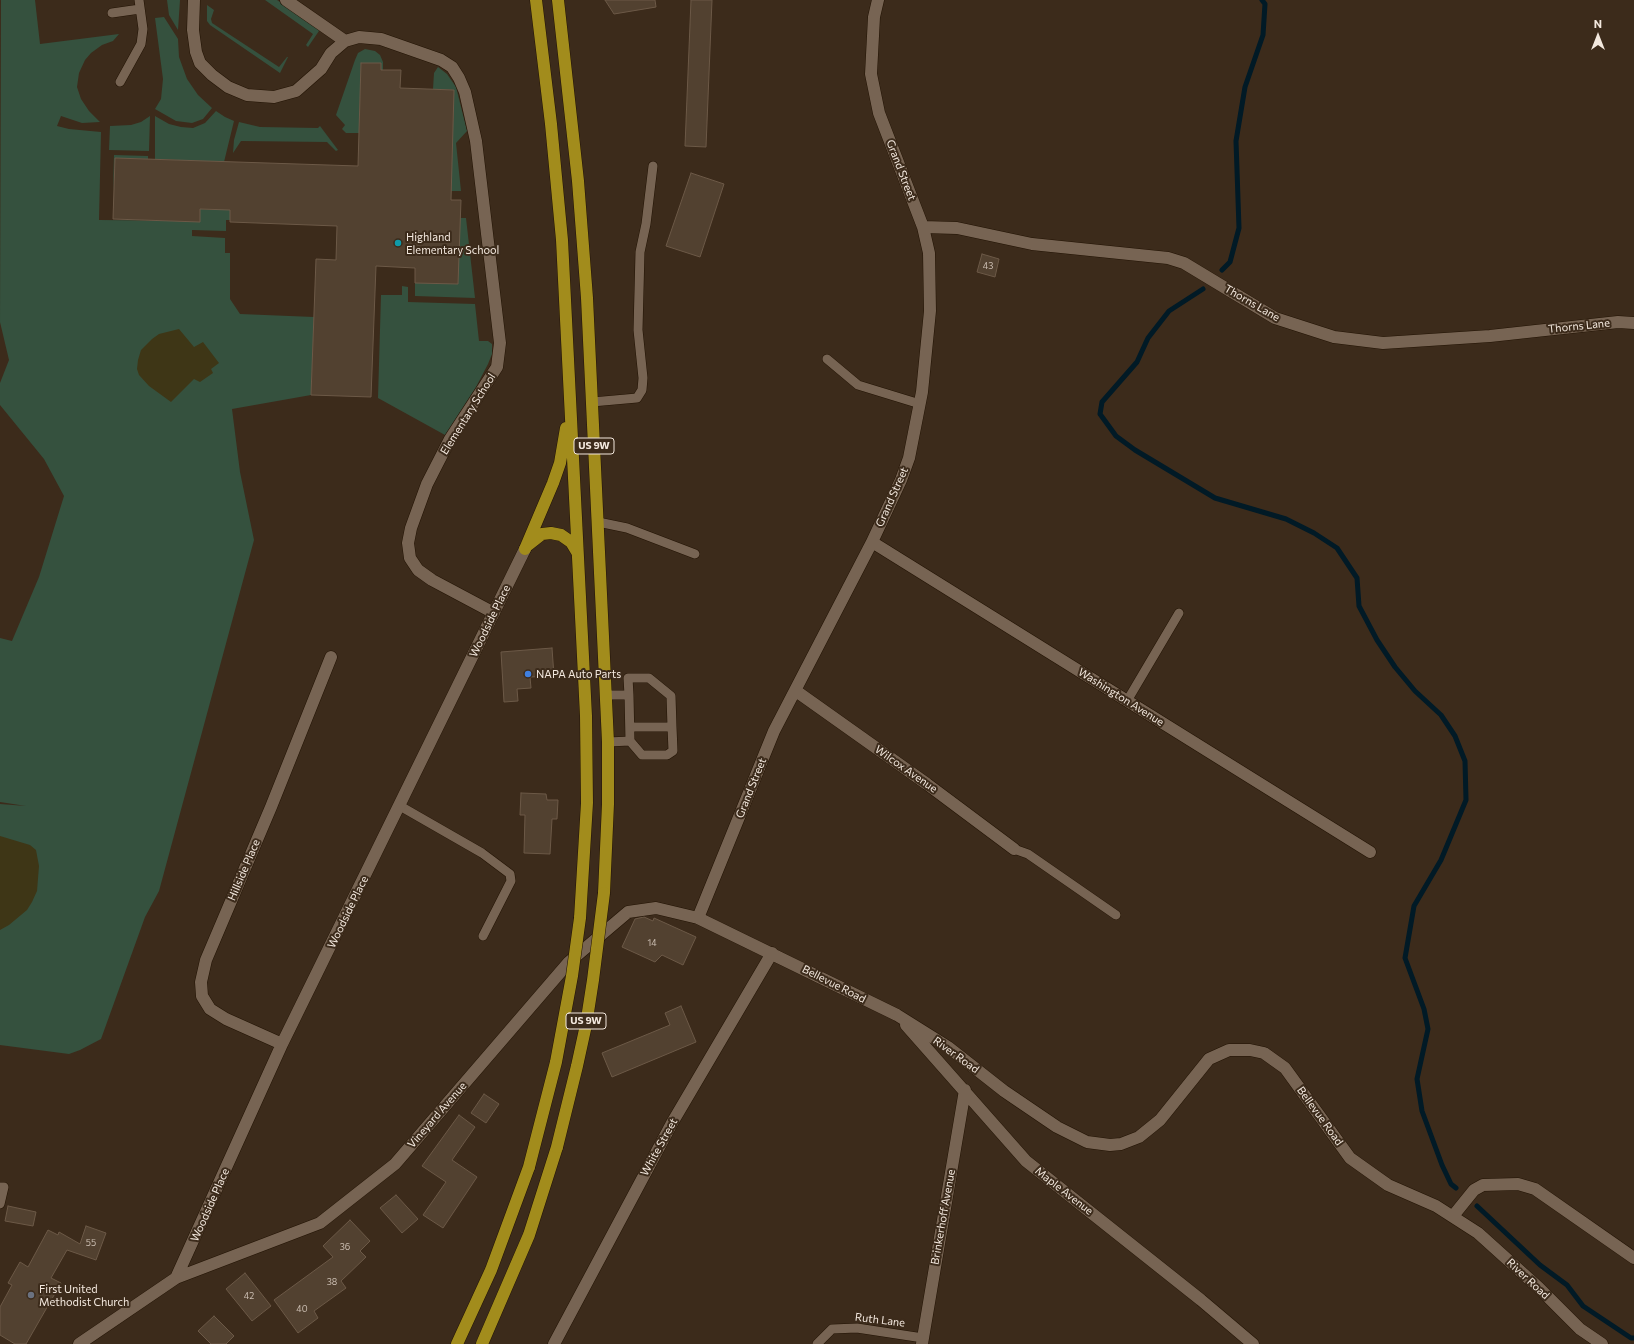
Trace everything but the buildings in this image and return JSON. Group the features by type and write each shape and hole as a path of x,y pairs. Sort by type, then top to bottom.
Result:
{"highway":[{"name":"US 9W","path":"457,1344 491,1270 529,1167 556,1062 571,984 580,918 587,803 586,716 570,393 557,183 536,0"},
{"name":"US 9W","path":"482,1344 529,1235 557,1147 586,1025 604,894 608,804 608,742 592,402 578,181 558,0"},
{"path":"525,549 560,463 570,393"},
{"path":"525,549 533,540 542,534 551,533 561,535 571,542 578,553"}],"street":[{"path":"194,0 193,30 196,52 200,63 212,75 228,87 247,95 274,98 296,91 321,69 331,53 345,41 286,0"},
{"name":"Grand Street","path":"698,918 774,731 796,692 872,542 901,480 909,458 920,404 930,311 929,253 923,227 879,113 871,74 874,17 878,0"},
{"name":"Elementary School","path":"345,41 359,37 381,39 441,60 452,67 459,78 471,116 500,343 497,367 438,461 419,505 408,543 410,558 418,570 432,580 494,613"},
{"name":"Thorns Lane","path":"923,227 957,228 1032,244 1168,258 1184,263 1275,318 1334,337 1383,343 1490,336 1618,322 1634,323"},
{"name":"Washington Avenue","path":"872,542 1370,852"},
{"name":"Woodside Place","path":"176,1278 282,1044 525,549"},
{"name":"Hillside Place","path":"282,1044 226,1019 210,1009 202,996 201,982 206,960 271,807 331,656"},
{"name":"Wilcox Avenue","path":"796,692 927,784 1014,849"},
{"name":"Vineyard Avenue","path":"79,1344 176,1278 320,1223 395,1164 569,962 628,912 656,908 698,918 772,953"},
{"name":"Bellevue Road","path":"772,953 897,1016"},
{"name":"White Street","path":"554,1344 672,1123 772,953"},
{"name":"Maple Avenue","path":"897,1016 1026,1161 1201,1300 1253,1344"},
{"name":"River Road","path":"897,1016 948,1047 1013,1097"},
{"name":"Bellevue Road","path":"1013,1097 1057,1127 1087,1142 1110,1145 1121,1144 1139,1138 1160,1120 1209,1059 1229,1050 1250,1050 1264,1053 1285,1068 1350,1158 1388,1185 1436,1206 1453,1216"},
{"name":"Brinkerhoff Avenue","path":"922,1341 964,1090"},
{"path":"1453,1216 1474,1190 1483,1186 1518,1184 1535,1189 1634,1258"},
{"name":"River Road","path":"1453,1216 1478,1233 1539,1288 1580,1329 1602,1344"}],"lane":[{"path":"112,13 139,5 142,29 141,44 120,82"},
{"path":"592,402 637,398 642,390 643,378 638,330 640,252 646,224 653,166"},
{"path":"827,359 858,385 920,404"},
{"path":"598,522 627,528 695,554"},
{"path":"1127,701 1179,613"},
{"path":"628,678 649,678 672,696 674,751 667,756 642,756 630,741 630,727 628,678"},
{"path":"606,695 629,695"},
{"path":"630,727 672,727"},
{"path":"608,742 630,741"},
{"path":"400,806 482,853 510,874 511,881 483,936"},
{"path":"1014,849 1028,854 1116,915"},
{"path":"0,1187 4,1187 0,1204"},
{"name":"Ruth Lane","path":"817,1344 832,1329 857,1328 922,1341"}],"green space":[{"path":"1,0 35,0 40,44 119,34 113,41 102,45 91,53 85,60 79,73 77,87 81,99 89,111 100,122 82,123 61,116 57,126 69,129 101,132 99,220 200,221 200,209 215,210 215,203 231,203 230,220 226,220 226,231 192,230 192,236 225,238 225,253 230,253 230,299 240,314 314,317 311,395 232,409 240,472 254,540 159,891 145,917 101,1039 69,1054 0,1045 0,804 26,806 0,802 0,638 12,641 39,577 64,496 44,459 0,405 0,383 9,360 0,322"},
{"path":"167,0 180,0 178,30 169,15"},
{"path":"265,0 277,0 321,28 308,47 306,45 313,34"},
{"path":"207,5 214,10 211,19 212,23 279,67 288,57 280,73 210,25 207,21"},
{"path":"164,17 178,39 179,57 187,79 198,95 212,108 203,119 192,123 176,121 155,109 161,99 163,79 155,18"},
{"path":"365,49 375,51 380,55 383,62 383,74 381,74 381,63 361,63 359,133 346,133 342,129 345,125 336,115 358,53"},
{"path":"438,67 447,74 456,87 467,131 456,143 461,191 438,191 451,189 454,90 433,89 434,73"},
{"path":"216,111 234,121 224,162 155,159 155,116 169,124 193,128 205,123"},
{"path":"150,116 149,151 109,150 110,126 131,125 141,122"},
{"path":"239,122 260,127 318,128 320,126 338,150 336,151 327,142 241,141 233,153 234,140"},
{"path":"114,155 148,156 148,159 115,158 113,193"},
{"path":"460,218 466,218 475,298 415,296 415,283"},
{"path":"402,286 408,287 408,302 475,304 479,341 488,341 492,344 492,354 488,364 476,387 445,435 378,398 381,295 402,295"}],"sand":[{"path":"179,329 194,347 203,342 219,363 211,369 213,373 200,382 194,379 171,402 149,386 139,375 137,369 141,350 152,339 159,334"},
{"path":"0,836 30,845 36,850 39,866 37,891 32,902 27,910 9,925 0,930"}],"waterway":[{"path":"1222,270 1230,262 1239,228 1236,141 1245,87 1263,35 1265,4 1262,0"},
{"path":"1203,289 1169,311 1148,338 1137,362 1102,402 1100,414 1116,436 1135,450 1215,498 1286,519 1314,533 1337,548 1357,578 1359,606 1377,640 1395,667 1415,691 1441,715 1455,736 1465,761 1466,800 1441,860 1414,906 1405,958 1424,1009 1428,1029 1417,1079 1422,1111 1442,1165 1451,1184 1456,1188"},
{"path":"1477,1206 1540,1265 1567,1285 1583,1306 1631,1338 1634,1338"}],"place":[{"name":"Highland Elementary School","path":"398,243"},
{"name":"NAPA Auto Parts","path":"528,674"},
{"name":"First United Methodist Church","path":"31,1295"}]}
